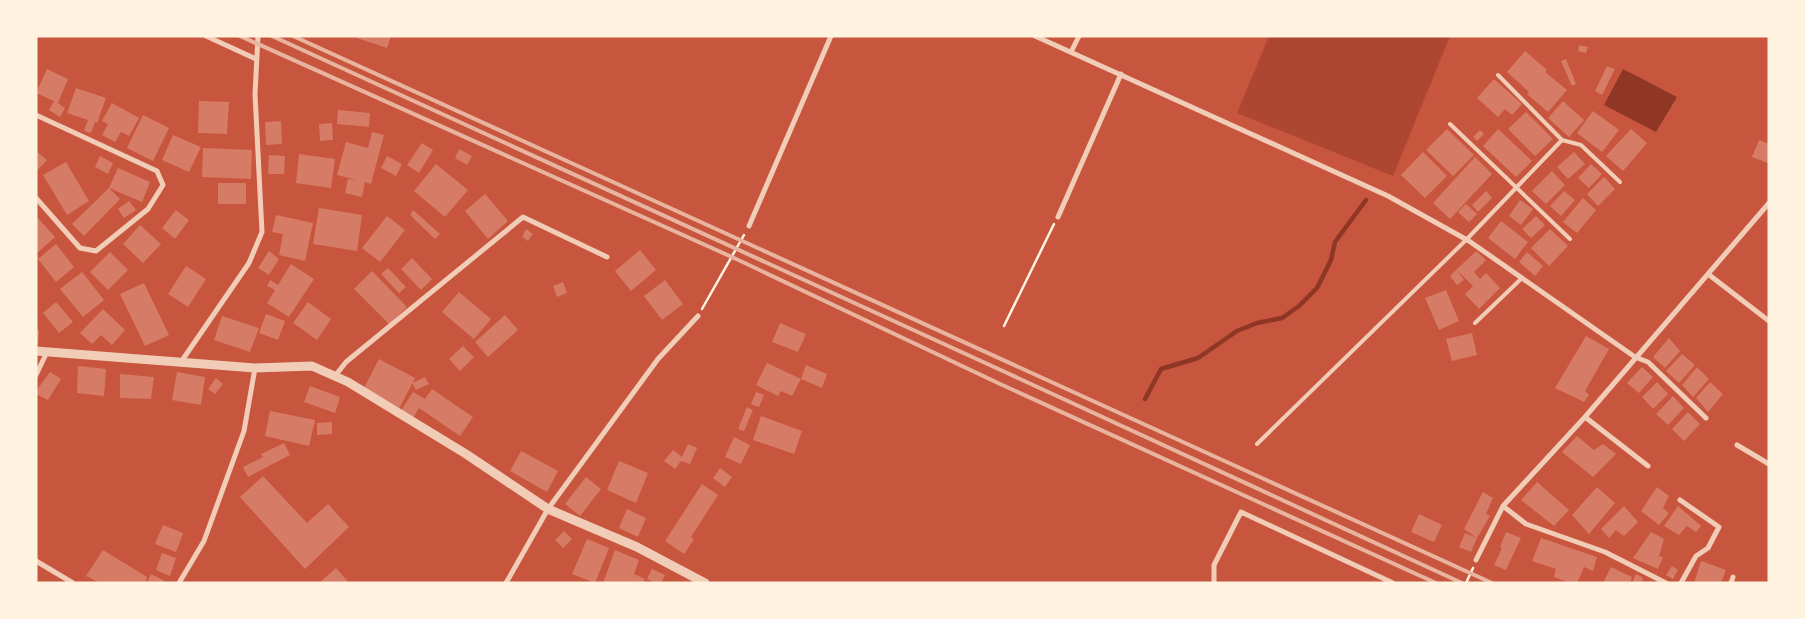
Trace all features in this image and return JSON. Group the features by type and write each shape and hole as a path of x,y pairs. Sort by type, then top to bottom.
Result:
{"street":[{"path":"206,36 256,59"},
{"path":"181,362 249,262 262,232 255,94 258,36"},
{"path":"749,226 831,36"},
{"path":"1036,36 1388,196 1466,240 1635,357 1648,362 1706,418"},
{"path":"1071,52 1079,36"},
{"path":"1058,217 1121,74"},
{"path":"36,115 157,171 162,185 148,209 96,251 80,248 36,198"},
{"path":"1476,560 1503,506 1586,417 1635,357 1769,202"},
{"path":"335,376 346,362 523,217 607,256"},
{"path":"1708,274 1769,322"},
{"path":"506,583 548,509 658,359 698,316"},
{"path":"36,351 255,368 312,366 348,382 466,454 548,509 637,547 705,583"},
{"path":"36,375 47,352"},
{"path":"178,583 204,541 244,431 255,368"},
{"path":"1586,417 1648,466"},
{"path":"1737,445 1769,464"},
{"path":"1680,500 1719,527 1708,548 1696,556 1681,583"},
{"path":"1503,506 1526,524 1605,552 1666,583"},
{"path":"1214,583 1214,565 1241,512 1394,583"},
{"path":"36,560 73,583"}],"lane":[{"path":"1498,75 1562,140 1581,145 1620,182"},
{"path":"1450,124 1570,239"},
{"path":"1257,444 1466,240 1562,140"},
{"path":"1474,323 1522,278"}],"path":[{"path":"1004,326 1058,217"},
{"path":"698,316 749,226"},
{"path":"1466,583 1476,560"}],"shaded area":[{"path":"1269,36 1450,36 1393,176 1237,113"},
{"path":"1623,69 1677,97 1656,132 1604,105"}],"building":[{"path":"358,36 391,36 387,48 357,38"},
{"path":"1579,45 1588,47 1586,53 1578,51"},
{"path":"1525,51 1547,70 1545,72 1567,90 1548,112 1527,94 1529,92 1507,72"},
{"path":"1566,59 1576,84 1572,86 1561,61"},
{"path":"1607,66 1615,69 1602,95 1595,91"},
{"path":"47,69 68,79 58,103 65,108 60,117 49,110 54,101 36,93"},
{"path":"1494,79 1522,104 1512,115 1505,109 1498,117 1477,98"},
{"path":"76,88 106,98 97,123 95,122 91,133 84,131 88,120 67,113"},
{"path":"199,101 229,102 227,134 198,133"},
{"path":"1563,101 1584,120 1569,137 1548,118"},
{"path":"112,103 139,118 129,136 121,132 115,142 102,135 108,124 102,121"},
{"path":"338,110 370,113 369,127 337,124"},
{"path":"1593,111 1619,130 1602,152 1577,133"},
{"path":"1526,112 1553,139 1535,156 1508,129"},
{"path":"143,115 169,128 153,161 127,148"},
{"path":"281,121 282,144 266,145 265,122"},
{"path":"332,123 333,140 320,141 319,124"},
{"path":"1447,129 1474,155 1453,176 1426,150"},
{"path":"1498,129 1532,161 1516,177 1483,146"},
{"path":"1631,129 1647,143 1623,171 1606,156"},
{"path":"1480,130 1484,134 1477,141 1473,137"},
{"path":"372,132 384,135 371,184 365,182 362,197 345,193 348,179 357,180 337,175 346,142 368,148"},
{"path":"173,135 201,147 189,172 162,160"},
{"path":"1759,140 1769,144 1768,163 1752,157"},
{"path":"422,143 433,150 419,173 407,165"},
{"path":"203,148 252,150 251,179 202,177"},
{"path":"459,149 472,156 467,165 455,158"},
{"path":"36,151 47,160 36,172"},
{"path":"1423,152 1447,176 1425,198 1401,175"},
{"path":"1574,152 1585,164 1568,179 1557,167"},
{"path":"299,154 335,159 331,188 296,183"},
{"path":"269,155 285,156 284,174 268,174"},
{"path":"100,156 113,163 108,174 95,167"},
{"path":"387,156 402,164 396,176 381,168"},
{"path":"1475,157 1492,174 1450,219 1433,203"},
{"path":"66,162 89,201 67,215 43,175"},
{"path":"436,164 468,190 445,217 414,191"},
{"path":"1591,164 1602,174 1589,188 1578,178"},
{"path":"118,168 150,182 142,202 109,188"},
{"path":"1552,171 1565,185 1546,204 1532,191"},
{"path":"1604,177 1615,189 1598,206 1587,194"},
{"path":"218,183 246,183 246,204 218,204"},
{"path":"109,188 120,199 84,236 72,224"},
{"path":"1486,191 1492,198 1478,212 1472,205"},
{"path":"1564,191 1575,200 1561,216 1550,206"},
{"path":"485,194 508,221 488,239 465,211"},
{"path":"1583,198 1596,210 1577,233 1563,222"},
{"path":"1520,200 1533,209 1521,225 1509,216"},
{"path":"129,201 136,210 124,218 118,209"},
{"path":"1466,204 1477,214 1469,222 1458,212"},
{"path":"319,208 362,215 357,251 313,244"},
{"path":"176,210 189,220 175,239 162,228"},
{"path":"413,210 440,234 435,239 410,215"},
{"path":"276,215 313,223 305,261 279,255 283,234 272,232"},
{"path":"36,216 55,237 36,254"},
{"path":"387,216 405,230 380,262 362,248"},
{"path":"1536,216 1545,225 1531,238 1522,229"},
{"path":"1501,221 1528,242 1515,259 1488,238"},
{"path":"140,225 161,244 143,263 123,244"},
{"path":"526,229 533,234 528,241 522,237"},
{"path":"1550,229 1568,246 1549,266 1531,248"},
{"path":"56,244 74,267 56,282 38,259"},
{"path":"640,250 656,270 631,291 615,271"},
{"path":"269,251 279,259 269,275 258,268"},
{"path":"1476,251 1486,260 1474,272 1480,279 1486,273 1500,288 1479,309 1465,294 1473,286 1457,270 1464,280 1457,285 1450,276"},
{"path":"110,252 128,270 108,290 90,272"},
{"path":"1527,252 1543,266 1535,276 1519,262"},
{"path":"412,258 432,279 421,290 401,269"},
{"path":"291,264 314,279 289,317 267,303 275,290 267,286 270,280 278,285"},
{"path":"186,266 206,279 188,307 168,294"},
{"path":"388,268 406,287 399,293 381,274"},
{"path":"372,271 407,307 389,324 354,289"},
{"path":"82,272 104,300 83,317 60,289"},
{"path":"665,280 683,304 662,320 644,296"},
{"path":"563,282 567,293 557,297 553,286"},
{"path":"144,283 169,335 145,346 120,294"},
{"path":"1446,290 1459,321 1439,330 1425,298"},
{"path":"459,292 491,319 474,339 442,312"},
{"path":"56,302 73,322 59,333 43,313"},
{"path":"308,302 331,319 317,340 293,323"},
{"path":"103,309 125,330 112,345 101,335 92,344 80,333"},
{"path":"266,314 285,321 278,340 259,333"},
{"path":"505,315 518,330 488,357 475,342"},
{"path":"222,316 259,328 250,352 214,340"},
{"path":"780,323 806,334 798,352 772,342"},
{"path":"36,328 39,331 38,345 36,345"},
{"path":"1472,333 1477,355 1452,361 1446,339"},
{"path":"1586,336 1609,349 1585,391 1589,395 1584,402 1555,388"},
{"path":"1669,338 1680,351 1665,368 1653,357"},
{"path":"463,346 474,357 460,371 449,359"},
{"path":"1682,354 1695,365 1679,383 1666,371"},
{"path":"379,359 415,378 399,409 363,390"},
{"path":"767,363 801,379 792,396 781,391 778,396 756,385"},
{"path":"806,365 827,374 822,388 801,379"},
{"path":"78,366 106,369 104,396 77,393"},
{"path":"1642,367 1653,377 1639,393 1627,383"},
{"path":"1697,367 1709,379 1693,397 1682,385"},
{"path":"50,372 61,379 48,400 36,394 36,391"},
{"path":"177,372 205,377 201,405 172,400"},
{"path":"120,374 154,377 151,399 120,398"},
{"path":"425,377 429,384 416,390 412,383"},
{"path":"216,378 223,384 215,394 208,389"},
{"path":"1657,382 1668,394 1653,409 1642,397"},
{"path":"1710,382 1723,394 1708,412 1696,398"},
{"path":"310,386 340,397 335,413 304,402"},
{"path":"432,389 473,417 460,436 419,408 412,420 400,412 413,392 425,399"},
{"path":"756,392 764,395 759,407 751,404"},
{"path":"1673,396 1684,408 1668,425 1656,414"},
{"path":"747,407 753,410 744,431 738,429"},
{"path":"270,411 315,420 309,446 265,436"},
{"path":"1688,412 1700,424 1684,441 1672,429"},
{"path":"761,416 802,431 794,454 753,440"},
{"path":"332,422 332,434 317,435 317,423"},
{"path":"1577,436 1594,450 1603,444 1616,454 1593,477 1562,452"},
{"path":"734,437 750,445 741,464 725,457"},
{"path":"284,443 290,455 248,477 243,467 263,457 261,454"},
{"path":"688,444 697,448 690,464 681,461 675,469 664,461 673,450 682,457"},
{"path":"521,451 558,471 547,492 510,471"},
{"path":"619,461 648,473 636,503 607,490"},
{"path":"720,468 732,477 725,487 713,478"},
{"path":"263,476 307,523 328,504 349,527 305,569 240,497"},
{"path":"586,477 601,489 580,516 565,504"},
{"path":"1537,482 1569,510 1554,526 1521,500"},
{"path":"702,484 718,495 691,537 694,539 684,554 665,541"},
{"path":"1597,487 1615,503 1589,534 1572,515"},
{"path":"1657,487 1669,496 1663,508 1669,513 1659,525 1641,511"},
{"path":"1483,492 1493,498 1486,514 1490,516 1477,538 1464,529"},
{"path":"1624,506 1638,522 1624,536 1616,530 1609,538 1601,529"},
{"path":"1678,506 1701,526 1696,532 1687,526 1679,535 1664,526"},
{"path":"627,509 646,518 638,537 619,528"},
{"path":"1419,514 1442,525 1434,542 1411,532"},
{"path":"163,525 183,533 176,552 155,544"},
{"path":"564,531 572,539 563,548 555,540"},
{"path":"1506,532 1521,538 1506,570 1494,565 1502,548 1500,547"},
{"path":"1651,532 1664,539 1659,556 1663,557 1658,569 1633,558"},
{"path":"1465,533 1477,538 1471,552 1459,547"},
{"path":"1541,538 1597,557 1593,571 1584,567 1577,583 1570,583 1554,577 1556,569 1532,561"},
{"path":"587,539 609,548 595,583 572,574"},
{"path":"103,550 147,577 145,583 100,583 86,576"},
{"path":"615,550 639,560 634,574 645,579 643,583 603,583"},
{"path":"162,553 176,558 170,576 156,570"},
{"path":"1701,561 1726,570 1721,583 1694,583"},
{"path":"1672,566 1678,570 1673,579 1666,575"},
{"path":"1611,567 1632,577 1630,583 1603,583"},
{"path":"336,568 349,583 319,583"},
{"path":"652,569 665,575 661,583 647,579"},
{"path":"151,574 165,581 165,583 147,583"},
{"path":"1636,574 1643,578 1642,583 1632,583"}],"waterway":[{"path":"1145,399 1161,369 1198,358 1237,331 1257,323 1282,318 1299,306 1317,288 1331,260 1335,242 1366,200"}],"railway":[{"path":"240,36 732,257 998,383 1436,583"},
{"path":"272,36 1462,583"},
{"path":"293,36 1492,583"}]}
